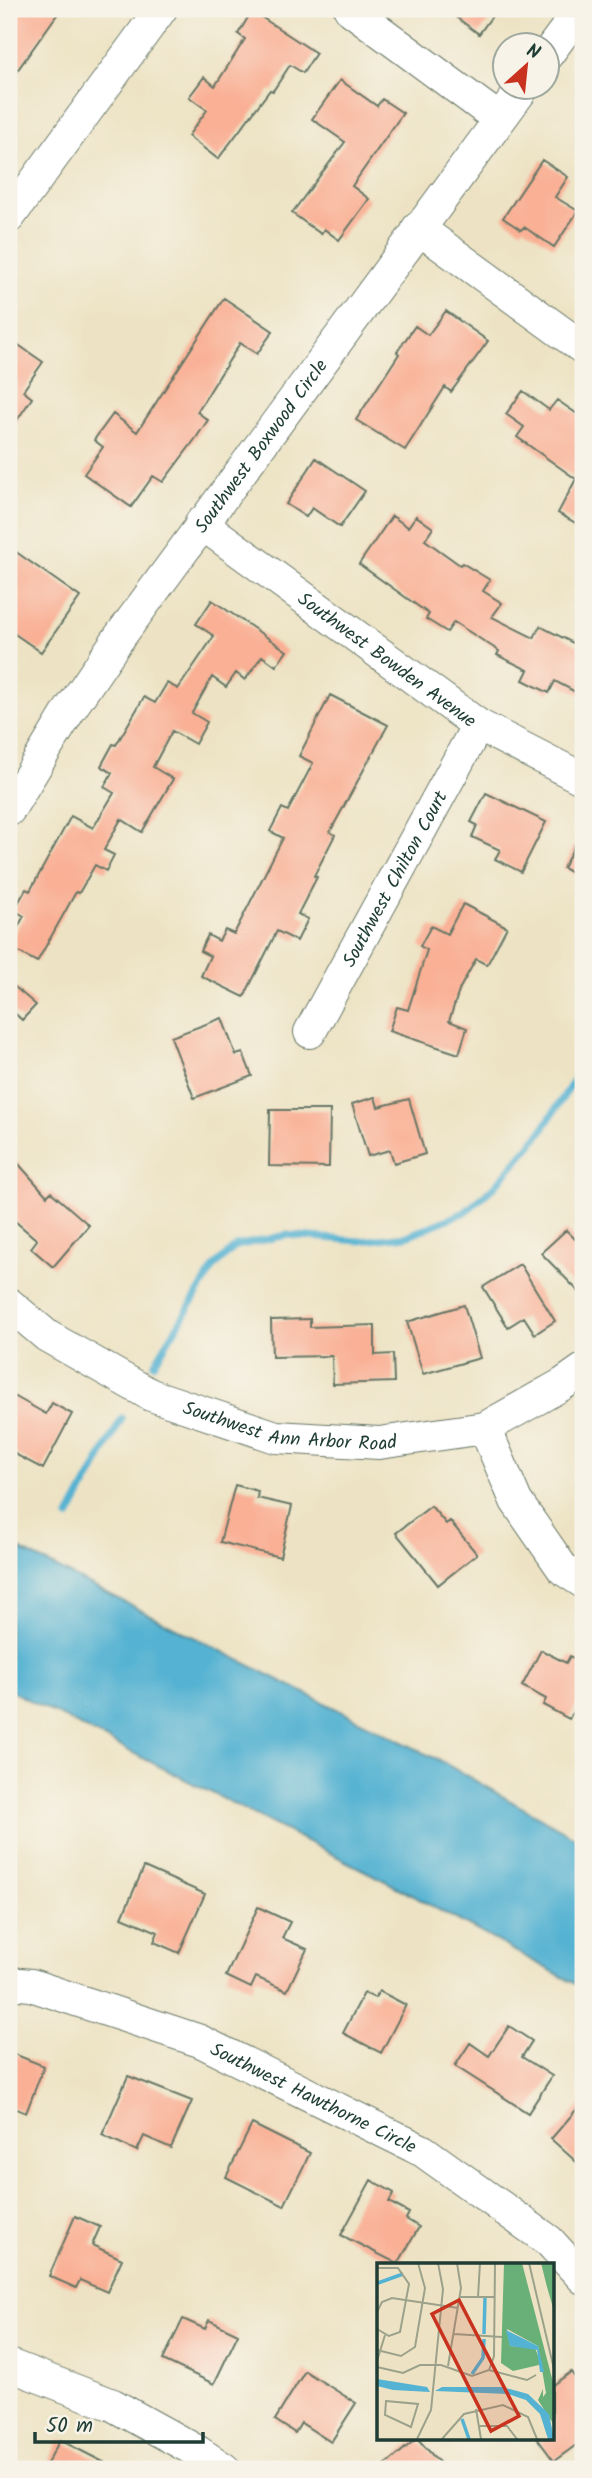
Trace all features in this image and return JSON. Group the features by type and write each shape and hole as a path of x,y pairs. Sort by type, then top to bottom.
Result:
{"street":[{"path":"9,217 161,9"},
{"path":"350,9 499,119"},
{"path":"560,38 582,9"},
{"name":"Southwest Boxwood Circle","path":"9,810 69,711 201,523 512,102"},
{"path":"418,229 583,348"},
{"name":"Southwest Bowden Avenue","path":"201,523 478,725 583,779"},
{"name":"Southwest Chilton Court","path":"310,1032 478,725"},
{"name":"Southwest Ann Arbor Road","path":"9,1304 47,1336 151,1395 276,1437 379,1443 485,1428 583,1370"},
{"path":"485,1428 516,1501 563,1569 583,1582"},
{"name":"Southwest Hawthorne Circle","path":"9,1983 31,1985 200,2042 423,2151 549,2241 583,2278"},
{"path":"9,2365 113,2405 224,2469"}],"water":[{"path":"9,1544 444,1763 583,1842 583,1988 393,1885 9,1690"}],"building":[{"path":"19,9 61,9 9,82 9,26"},
{"path":"445,9 497,9 479,34"},
{"path":"252,11 316,53 303,73 290,65 273,91 270,90 218,159 188,136 207,110 189,97 204,77 215,86 245,39 238,34"},
{"path":"340,80 377,106 382,99 403,113 352,186 369,199 339,240 324,229 321,234 292,213 345,142 312,119"},
{"path":"542,160 568,177 555,197 578,211 554,247 524,227 521,230 503,218"},
{"path":"224,298 273,331 257,354 240,343 197,412 208,420 163,482 153,476 131,507 84,474 103,447 94,440 113,414 137,432"},
{"path":"446,311 488,341 451,392 445,387 405,450 356,420 415,326 428,335"},
{"path":"17,344 43,362 23,391 32,398 9,432 9,357"},
{"path":"523,391 549,410 557,400 583,418 583,527 558,513 576,479 517,437 524,427 506,414"},
{"path":"316,458 365,491 340,527 312,508 306,517 286,504"},
{"path":"392,516 408,527 416,516 433,528 425,540 460,565 462,563 490,580 483,591 502,603 492,617 534,638 540,626 583,648 583,696 555,681 549,693 523,680 528,670 497,655 499,651 454,622 447,632 426,619 429,614 359,564"},
{"path":"9,547 80,597 41,652 9,630"},
{"path":"212,600 287,651 276,666 262,656 245,680 236,673 226,687 212,677 192,713 207,722 195,744 172,731 153,767 173,779 142,832 121,819 104,850 114,855 106,871 95,865 79,893 76,892 37,962 9,947 24,916 14,910 26,889 30,891 71,816 93,828 114,793 104,787 112,773 101,766 144,697 155,703 167,683 178,689 214,636 196,624"},
{"path":"330,695 388,725 330,832 335,835 298,914 308,919 297,941 277,931 244,997 201,976 210,956 200,951 208,935 219,941 225,930 234,934 283,838 270,831 282,808 288,811 313,763 299,756"},
{"path":"486,793 546,822 521,872 495,859 500,850 472,837 477,825 471,822"},
{"path":"583,829 583,879 563,868"},
{"path":"463,904 507,927 487,965 476,959 460,988 449,1021 467,1028 459,1054 389,1031 397,1007 408,1010 427,950 420,946 431,926 447,934"},
{"path":"9,982 36,1005 22,1020 9,1008"},
{"path":"222,1018 236,1055 243,1053 252,1076 194,1098 171,1037"},
{"path":"375,1097 378,1107 409,1099 425,1154 394,1163 390,1150 368,1156 352,1104"},
{"path":"270,1110 330,1110 329,1167 269,1166"},
{"path":"9,1153 47,1196 51,1192 89,1225 53,1267 31,1248 37,1240 9,1216"},
{"path":"566,1230 583,1247 583,1296 541,1253"},
{"path":"520,1264 555,1321 535,1334 524,1317 508,1327 483,1287"},
{"path":"464,1305 480,1358 423,1374 407,1322"},
{"path":"310,1319 310,1327 375,1325 375,1355 393,1354 394,1382 333,1384 332,1356 272,1357 271,1320"},
{"path":"14,1396 46,1414 52,1403 72,1414 43,1469 9,1451 9,1406"},
{"path":"235,1485 258,1491 257,1498 292,1506 280,1557 220,1542"},
{"path":"431,1506 446,1524 450,1521 477,1554 438,1585 396,1533"},
{"path":"541,1650 566,1663 570,1656 583,1663 583,1694 569,1719 543,1705 546,1699 522,1686"},
{"path":"144,1867 205,1894 179,1953 154,1942 158,1932 122,1917"},
{"path":"258,1907 290,1922 282,1938 307,1949 287,1991 256,1977 251,1988 226,1976"},
{"path":"379,1991 406,2005 381,2053 343,2033 364,1993 375,1998"},
{"path":"509,2026 532,2041 522,2057 552,2076 528,2113 455,2066 470,2043 489,2056"},
{"path":"9,2052 44,2066 26,2113 9,2106"},
{"path":"128,2076 192,2101 171,2148 144,2136 137,2151 102,2135"},
{"path":"583,2102 583,2168 551,2139"},
{"path":"252,2124 310,2153 284,2206 226,2177"},
{"path":"371,2180 394,2193 389,2202 409,2213 406,2219 419,2227 399,2263 341,2235"},
{"path":"75,2216 100,2227 92,2245 122,2259 107,2292 80,2280 76,2288 49,2276"},
{"path":"183,2319 205,2329 209,2320 238,2334 214,2384 163,2360"},
{"path":"305,2371 356,2403 331,2442 301,2423 295,2433 275,2420"},
{"path":"571,2372 583,2389 583,2440 554,2461 538,2440 554,2440 554,2385"},
{"path":"60,2440 117,2469 44,2469"},
{"path":"415,2440 419,2440 445,2469 381,2469"}],"waterway":[{"path":"154,1364 214,1267 236,1246 287,1235 360,1241 407,1236 465,1212 496,1185 539,1135 583,1066"},
{"path":"69,1517 122,1418"}]}
